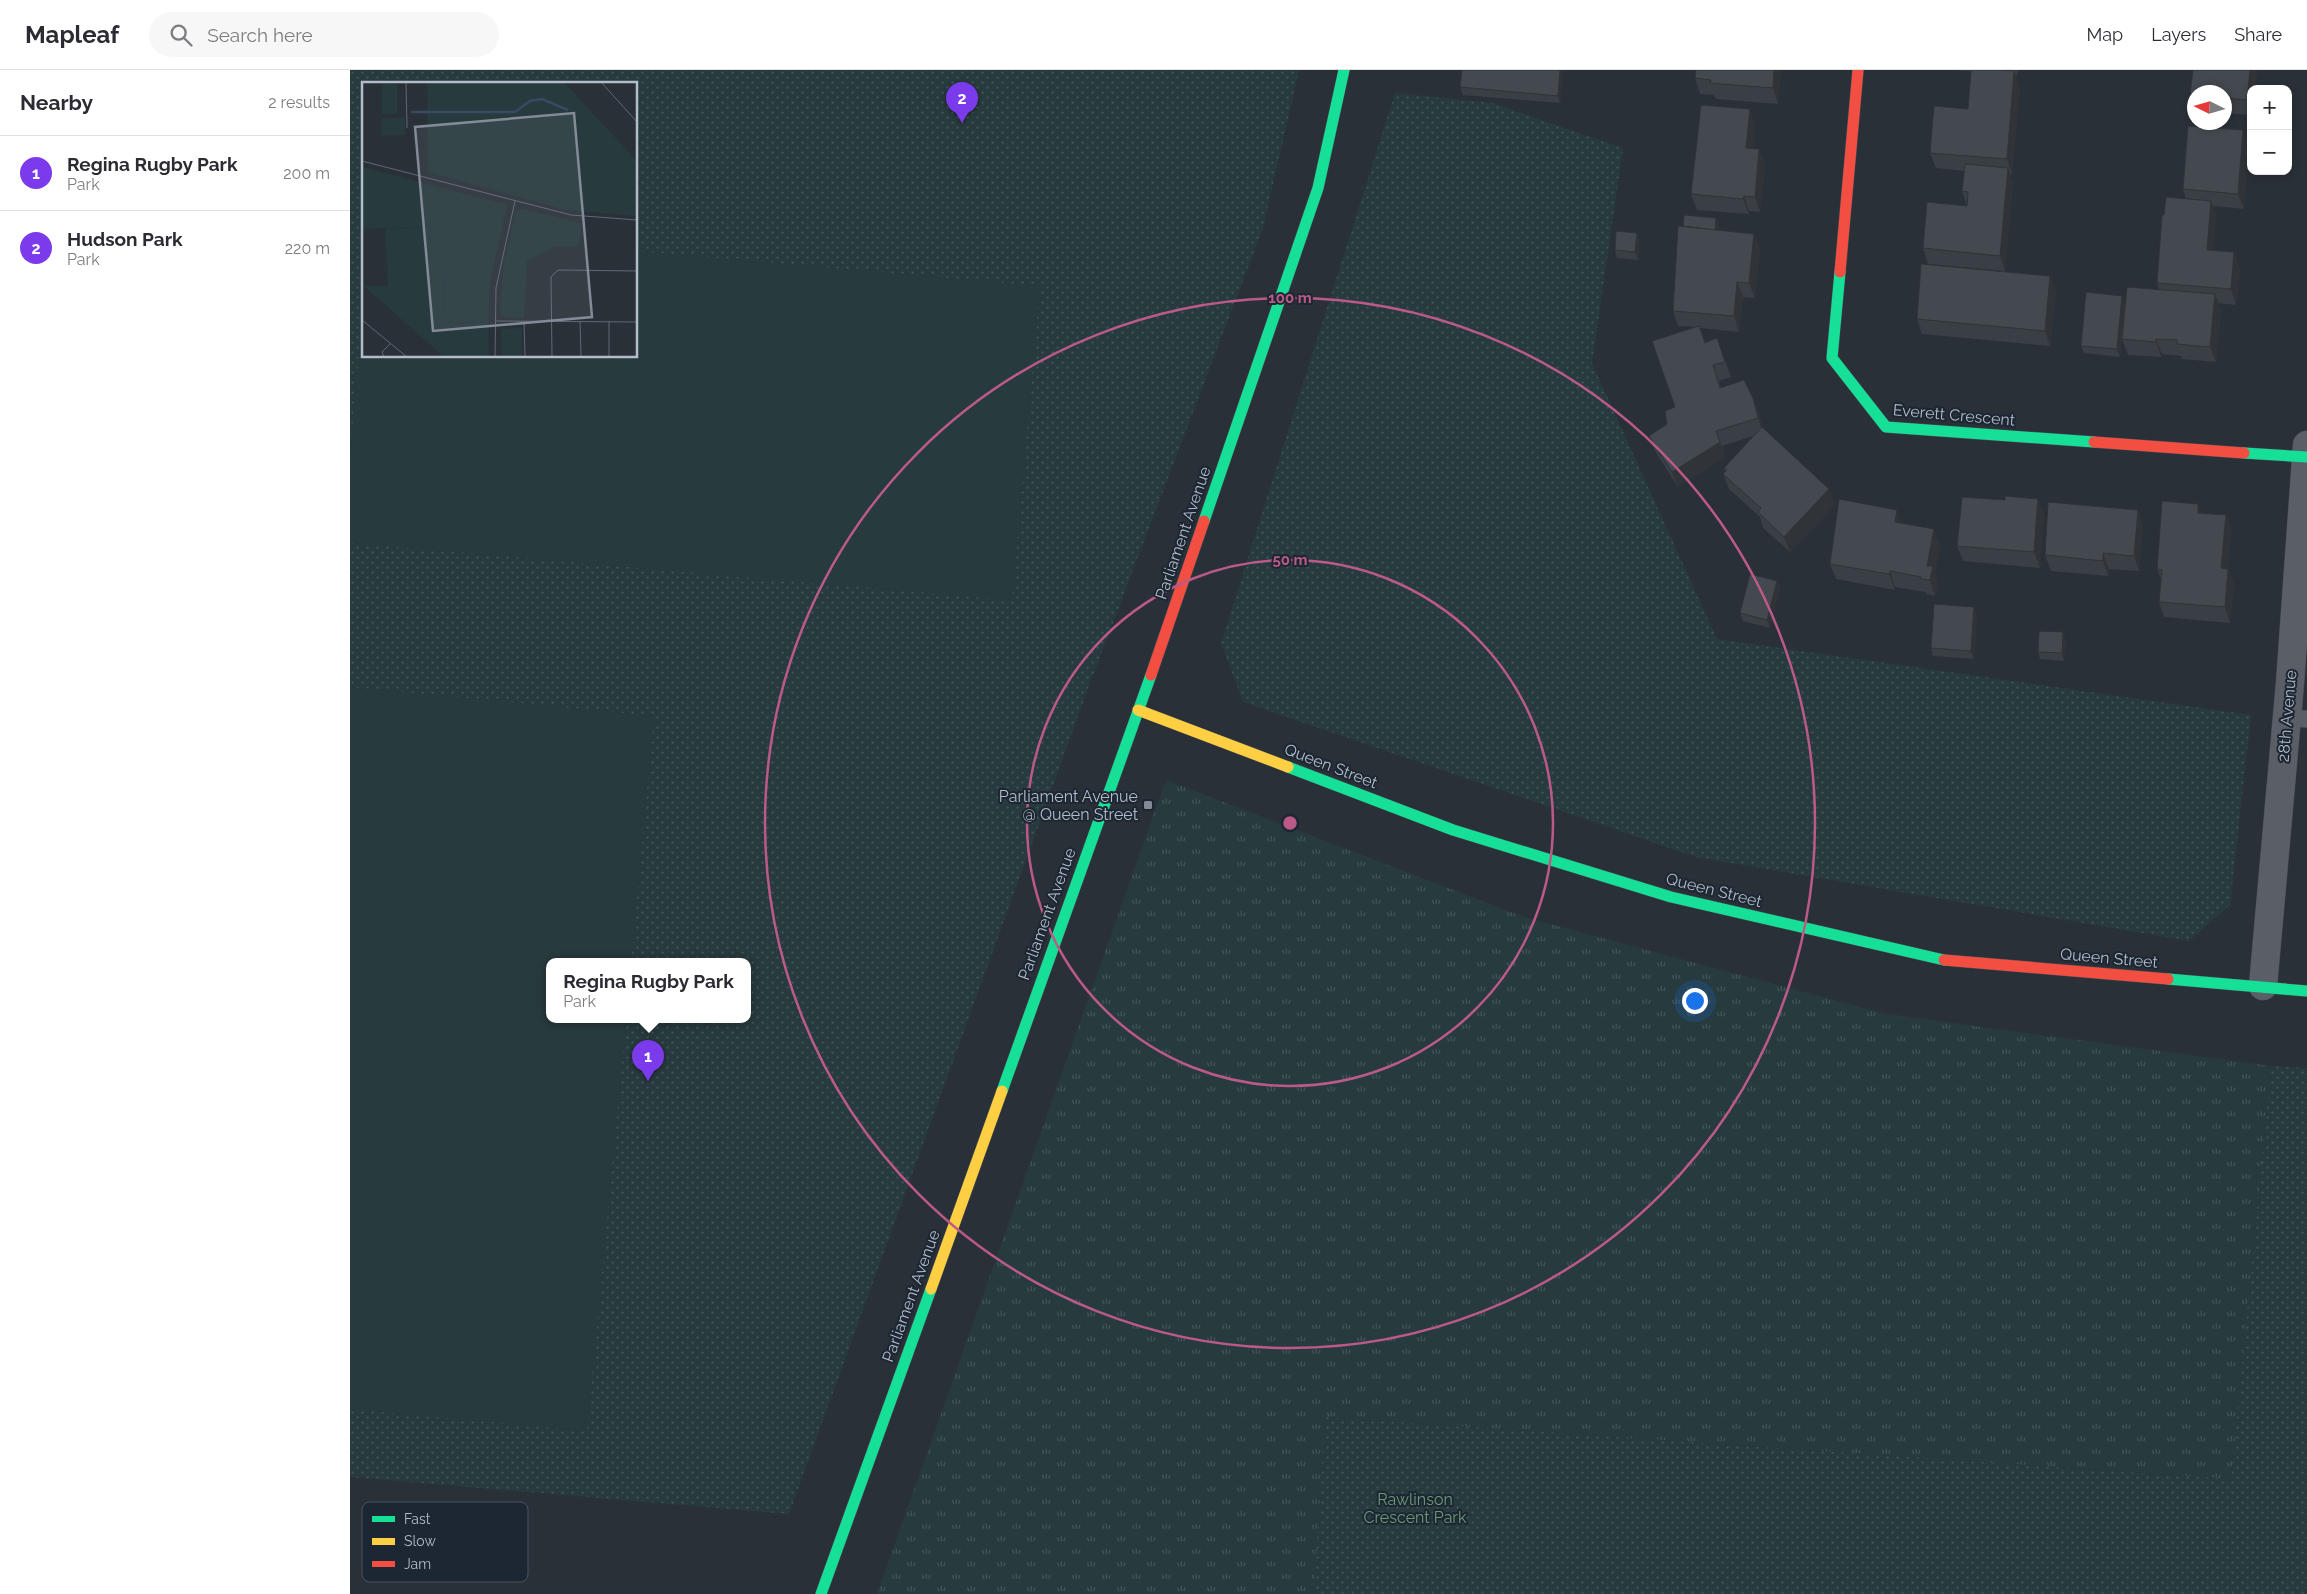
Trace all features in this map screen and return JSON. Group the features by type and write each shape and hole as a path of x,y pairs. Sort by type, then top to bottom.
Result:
{"street":[{"name":"Parliament Avenue","path":"821,1594 1138,710 1318,188 1344,70"},
{"name":"Everett Crescent","path":"1858,70 1832,358 1886,427 2307,453"},
{"name":"28th Avenue","path":"2263,986 2297,719 2307,453"},
{"name":"Queen Street","path":"1138,710 1453,830 1671,897 1947,961 2307,991"}],"green space":[{"path":"350,70 1299,70 1263,228 1089,686 789,1514 350,1477"},
{"path":"1395,93 1492,103 1623,148 1592,363 1717,639 2251,715 2230,905 2189,941 1696,857 1243,702 1221,643"},
{"path":"638,251 1040,286 1012,600 350,543 350,453 362,318 362,358 638,358"},
{"path":"350,687 654,716 631,958 546,958 546,1023 626,1023 587,1431 350,1409"},
{"path":"1166,780 1524,917 1886,1014 2271,1066 2232,1479 1326,1417 1314,1594 877,1594"},
{"name":"Rawlinson Crescent Park","path":"2271,1066 2307,1068 2307,1594 1314,1594 1325,1417 2231,1479"}],"building":[{"path":"1462,70 1560,70 1558,96 1460,87"},
{"path":"1696,70 1774,70 1773,88 1710,83 1711,80 1695,78"},
{"path":"1971,70 2014,71 2007,159 1930,153 1934,106 1968,109"},
{"path":"2193,70 2250,70 2247,100 2232,99 2232,85 2191,85"},
{"path":"1701,105 1750,109 1746,148 1759,149 1755,197 1744,196 1743,199 1691,194"},
{"path":"2188,130 2243,130 2238,194 2183,189"},
{"path":"1965,164 2008,168 2000,256 1923,248 1927,202 1967,206 1968,192 1962,191"},
{"path":"2166,197 2211,201 2207,250 2234,252 2231,289 2157,283 2162,215 2164,215"},
{"path":"1684,215 1716,218 1715,230 1683,226"},
{"path":"1678,226 1754,234 1749,283 1737,282 1734,316 1673,311"},
{"path":"1616,231 1637,233 1635,252 1615,250"},
{"path":"1921,264 2050,276 2045,331 1917,319"},
{"path":"2127,287 2215,294 2210,347 2177,344 2177,340 2156,339 2156,342 2122,339"},
{"path":"2086,292 2122,296 2117,349 2081,346"},
{"path":"1699,326 1705,343 1717,338 1725,362 1713,365 1720,388 1744,380 1753,398 1758,418 1716,431 1720,442 1672,472 1649,436 1667,424 1665,411 1675,407 1652,341"},
{"path":"1762,427 1829,489 1784,537 1758,512 1761,508 1723,474 1727,470 1724,468"},
{"path":"2005,496 2038,499 2034,552 1957,546 1962,497 2005,500"},
{"path":"1839,499 1897,510 1895,522 1934,529 1927,566 1933,566 1930,580 1890,571 1889,574 1830,564"},
{"path":"2162,501 2198,504 2198,513 2226,515 2221,568 2228,569 2225,607 2159,602 2162,570 2157,569"},
{"path":"2048,502 2138,510 2134,556 2103,553 2103,561 2045,555"},
{"path":"1750,574 1777,581 1767,620 1740,613"},
{"path":"1934,604 1974,607 1971,651 1931,648"},
{"path":"2039,631 2063,632 2062,653 2038,652"}],"traffic: fast":[{"path":"1204,521 1318,188 1344,70"},
{"path":"1840,272 1832,358 1886,427 2094,442"},
{"path":"2244,453 2307,457"},
{"path":"1002,1091 1151,675"},
{"path":"1288,767 1453,830 1671,897 1944,960"},
{"path":"2168,979 2307,991"},
{"path":"821,1594 931,1289"}],"traffic: slow":[{"path":"1138,710 1288,767"},
{"path":"931,1289 1002,1091"}],"traffic: jam":[{"path":"1840,272 1858,70"},
{"path":"2094,442 2244,453"},
{"path":"1151,675 1204,521"},
{"path":"1944,960 2168,979"}],"place":[{"name":"Hudson Park","path":"962,123"},
{"name":"Parliament Avenue @ Queen Street","path":"1148,805"},
{"name":"Regina Rugby Park","path":"648,1081"}]}
